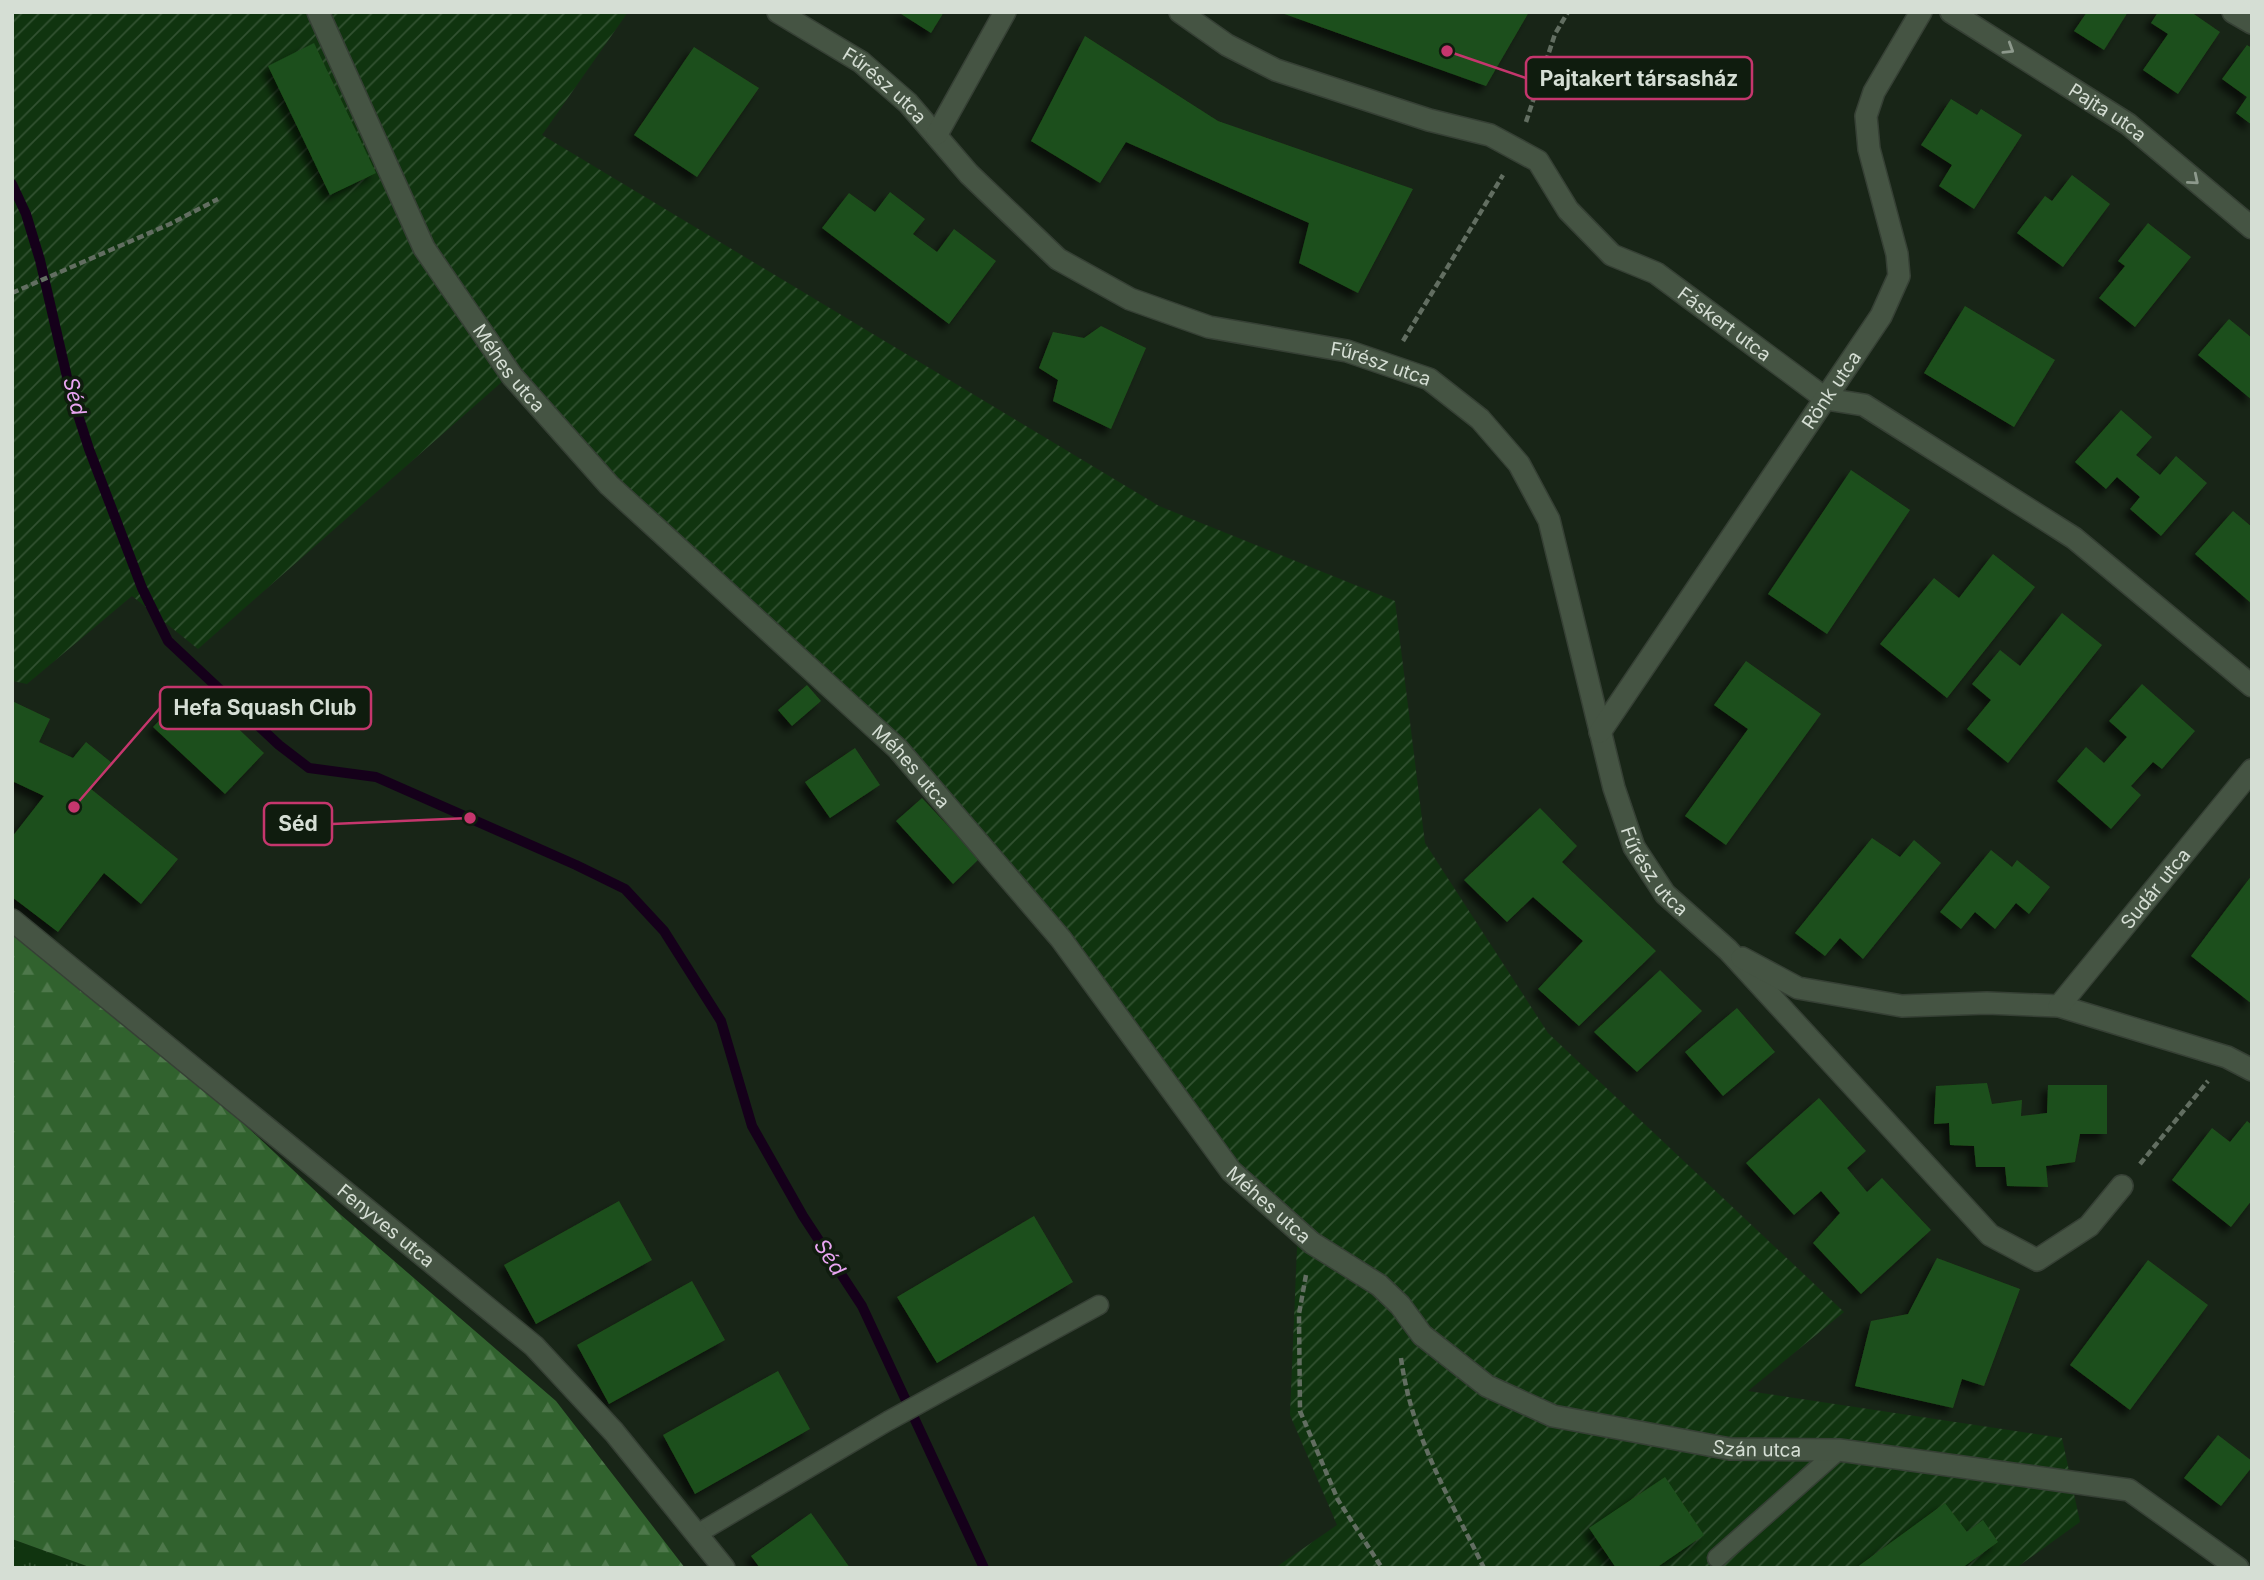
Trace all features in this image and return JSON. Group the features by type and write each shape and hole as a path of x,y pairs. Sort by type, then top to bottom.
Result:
{"street":[{"name":"Méhes utca","path":"318,12 424,248 512,376 609,485 898,749 1061,939 1231,1171 1312,1243"},
{"name":"Fűrész utca","path":"778,12 861,62 908,103 969,174 1058,259 1130,299 1209,327 1347,351 1390,364 1429,379 1480,419 1519,464 1549,520 1600,732 1634,848 1665,894 1728,950 1990,1235 2037,1260 2089,1226 2122,1186"},
{"path":"937,134 1005,12"},
{"name":"Fáskert utca","path":"1180,12 1227,45 1276,70 1429,120 1490,135 1538,161 1567,210 1612,255 1656,273 1826,399 1864,405 2074,538 2252,686"},
{"name":"Rönk utca","path":"1600,732 1881,316 1899,276 1897,254 1870,149 1866,116 1874,92 1921,12"},
{"name":"Pajta utca","path":"1951,12 2128,124 2252,228"},
{"path":"2233,12 2252,23"},
{"name":"Sudár utca","path":"2059,1006 2252,770"},
{"name":"Fenyves utca","path":"12,920 534,1346 614,1432 724,1568"},
{"name":"Fűrész utca","path":"1728,950 1798,988 1889,1003 2059,1006 2227,1058 2252,1070"},
{"name":"Szán utca","path":"1312,1243 1379,1285 1400,1305 1422,1335 1487,1386 1553,1416 1730,1449 1839,1450 2129,1490 2238,1568"}],"lane":[{"path":"697,1534 888,1421 1099,1305"},
{"path":"1717,1558 1839,1450"}],"path":[{"path":"1390,364 1518,150 1555,34 1567,12"},
{"path":"12,293 218,200"},
{"path":"2122,1186 2227,1058"},
{"name":"Méhes utca","path":"1312,1243 1299,1314 1300,1411 1338,1500 1382,1568"},
{"path":"1400,1305 1400,1350 1406,1394 1418,1434 1484,1568"}],"green space":[{"path":"12,12 628,12 542,135 1159,506 1395,601 1425,843 1548,1033 1844,1312 1748,1391 2062,1438 2080,1522 2016,1568 1275,1568 1337,1525 1290,1415 1298,1223 1255,1186 1064,926 892,736 503,381 198,649 132,596 27,684 12,681"},
{"path":"12,925 79,969 341,1215 556,1401 685,1568 92,1568 12,1539"},
{"path":"12,1539 92,1568 12,1568"}],"building":[{"path":"898,12 944,12 931,33"},
{"path":"1279,12 1529,12 1486,86"},
{"path":"2087,12 2128,12 2104,50 2074,31"},
{"path":"2158,12 2191,12 2220,32 2178,94 2143,70 2168,34 2151,23"},
{"path":"1085,36 1218,121 1413,189 1358,293 1299,263 1309,223 1126,142 1100,183 1031,141"},
{"path":"314,43 376,173 330,195 268,66"},
{"path":"2247,45 2252,48 2252,125 2236,113 2247,97 2222,79"},
{"path":"694,47 759,88 697,177 634,135"},
{"path":"1951,99 1977,115 1981,109 2022,135 1974,209 1939,186 1952,165 1921,145"},
{"path":"2072,175 2110,204 2063,267 2017,233 2045,196 2052,201"},
{"path":"890,192 925,219 913,234 937,252 954,229 996,261 949,324 822,228 849,193 875,212"},
{"path":"2148,223 2191,257 2135,327 2099,298 2125,266 2118,261"},
{"path":"1965,306 2055,360 2014,427 1924,373"},
{"path":"2229,319 2252,338 2252,400 2198,355"},
{"path":"1101,326 1146,348 1111,429 1053,401 1058,380 1039,368 1053,332 1084,338"},
{"path":"2121,410 2152,437 2136,455 2160,475 2176,456 2207,483 2161,536 2130,509 2140,497 2117,477 2106,489 2075,462"},
{"path":"1851,470 1910,510 1827,634 1768,594"},
{"path":"2233,511 2252,527 2252,604 2195,554"},
{"path":"1993,554 2035,587 1947,698 1880,644 1934,578 1959,598"},
{"path":"2062,613 2102,645 2008,763 1967,729 1991,700 1972,684 2000,650 2020,666"},
{"path":"1746,661 1821,714 1726,845 1685,816 1748,729 1714,705"},
{"path":"2142,684 2195,731 2162,769 2153,762 2131,786 2141,795 2111,829 2057,781 2086,747 2104,763 2127,737 2109,721"},
{"path":"807,685 821,701 792,726 778,710"},
{"path":"193,686 264,753 225,794 153,727"},
{"path":"12,701 50,719 39,742 73,758 86,742 112,763 91,789 178,859 141,904 104,873 58,932 12,897 12,837 44,796 12,781"},
{"path":"855,748 880,785 830,818 805,782"},
{"path":"922,798 979,859 953,884 896,821"},
{"path":"1540,808 1577,846 1562,862 1656,951 1579,1026 1538,989 1583,941 1533,897 1507,922 1464,880"},
{"path":"1872,838 1900,857 1914,840 1941,863 1863,959 1840,938 1825,956 1795,933"},
{"path":"1991,850 2012,867 2017,860 2050,887 2029,914 2016,903 1995,929 1975,912 1961,929 1940,912"},
{"path":"2252,875 2252,1004 2191,956"},
{"path":"1660,970 1702,1011 1637,1072 1594,1032"},
{"path":"1737,1008 1775,1052 1723,1096 1685,1052"},
{"path":"1987,1083 1992,1104 2022,1100 2021,1116 2047,1113 2048,1085 2107,1085 2107,1134 2080,1134 2075,1162 2046,1166 2048,1187 2007,1186 2005,1167 1976,1167 1974,1146 1950,1145 1949,1123 1934,1124 1936,1086"},
{"path":"1819,1098 1866,1151 1847,1168 1867,1192 1882,1178 1931,1230 1861,1294 1813,1243 1840,1213 1821,1191 1794,1215 1746,1163"},
{"path":"2247,1121 2252,1125 2252,1200 2231,1227 2172,1180 2212,1128 2230,1142"},
{"path":"619,1201 652,1260 536,1324 504,1265"},
{"path":"1034,1216 1073,1282 937,1363 897,1297"},
{"path":"1937,1258 2020,1289 1984,1386 1962,1379 1953,1408 1855,1386 1871,1321 1908,1314"},
{"path":"2148,1260 2208,1305 2130,1410 2070,1365"},
{"path":"692,1281 725,1340 609,1404 577,1345"},
{"path":"778,1371 810,1429 695,1494 663,1435"},
{"path":"2218,1435 2252,1461 2252,1467 2221,1506 2184,1478"},
{"path":"1665,1477 1704,1535 1656,1568 1616,1568 1589,1528"},
{"path":"1945,1503 1967,1532 1983,1520 1998,1542 1962,1568 1856,1568"},
{"path":"811,1513 850,1568 760,1568 751,1556"}],"waterway":[{"name":"Séd","path":"12,184 26,214 40,260 70,390 89,449 142,588 168,641 279,745 309,768 376,777 576,865 625,889 664,931 721,1021 752,1126 803,1216 862,1306 984,1568"}],"place":[{"name":"Pajtakert társasház","path":"1447,51"},
{"name":"Hefa Squash Club","path":"74,807"},
{"name":"Séd","path":"470,818"}]}
